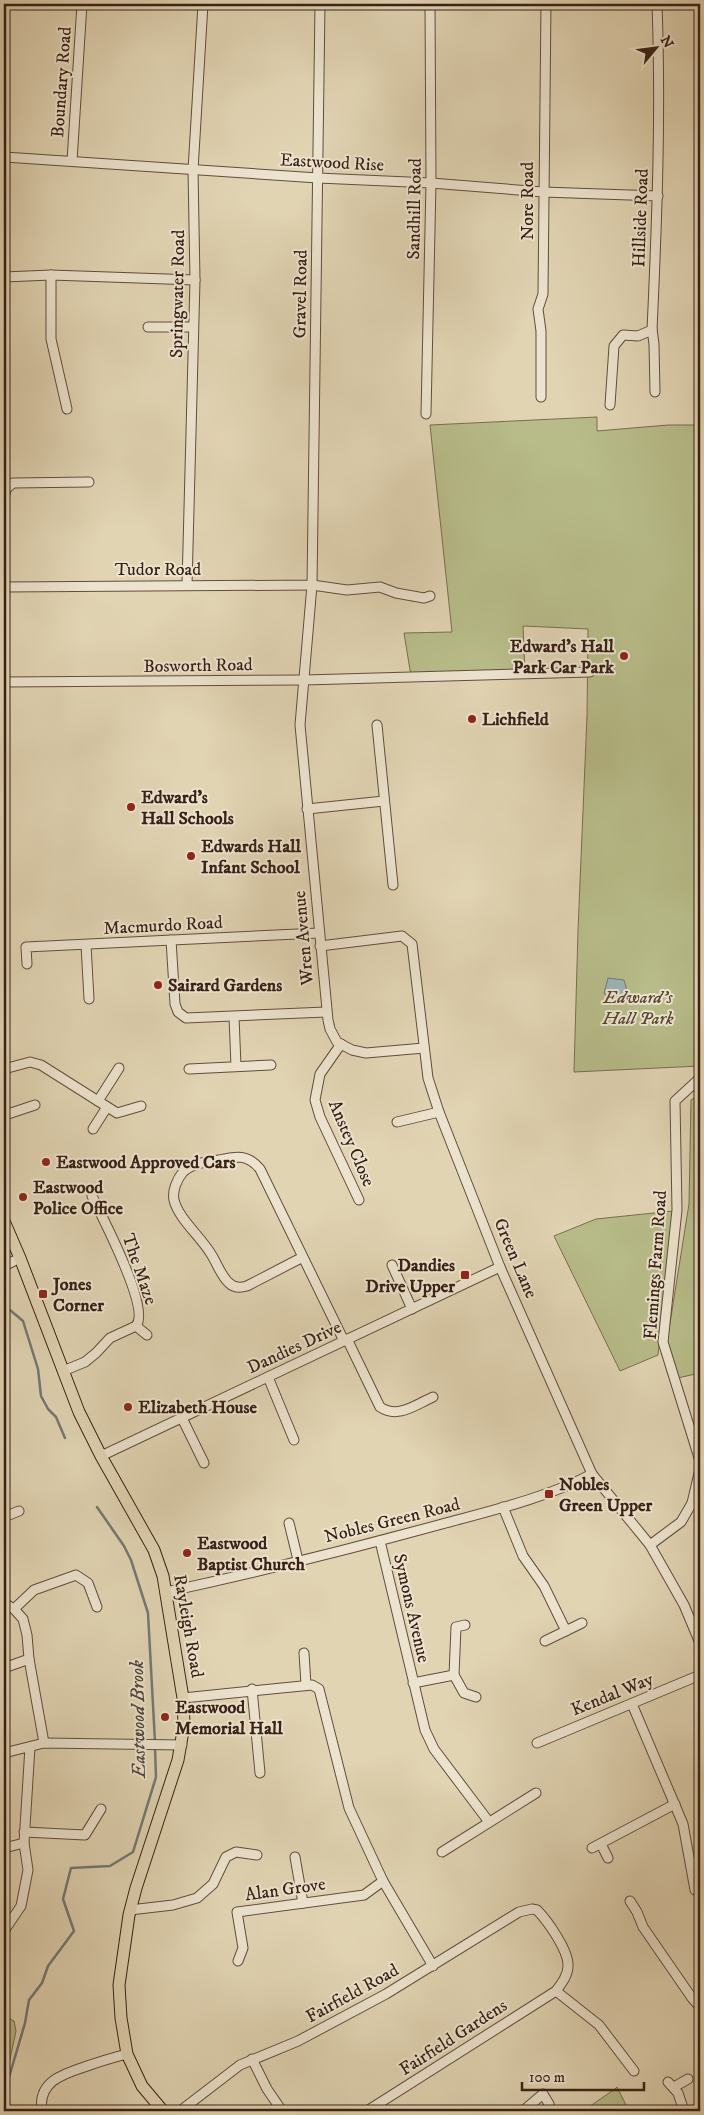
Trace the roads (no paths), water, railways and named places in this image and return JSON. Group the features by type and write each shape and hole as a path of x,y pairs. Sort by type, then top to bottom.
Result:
{"main road":[{"name":"Rayleigh Road","path":"4,1222 20,1258 79,1412 101,1456 154,1550 160,1563 166,1592 183,1698 184,1725 182,1745 142,1866 130,1910 119,1985 121,2018 127,2054 142,2086 163,2111"}],"street":[{"name":"Boundary Road","path":"72,161 82,4"},
{"name":"Springwater Road","path":"187,585 195,280 193,170 203,4"},
{"name":"Gravel Road","path":"304,680 312,585 320,4"},
{"name":"Sandhill Road","path":"426,414 431,183 430,4"},
{"name":"Nore Road","path":"541,397 541,331 538,309 543,294 546,4"},
{"name":"Hillside Road","path":"655,392 652,329 658,196 660,74 656,4"},
{"name":"Eastwood Rise","path":"4,157 318,178 431,183 543,192 658,196"},
{"path":"51,275 51,339 67,409"},
{"path":"4,277 51,275 195,280"},
{"path":"148,327 193,327"},
{"path":"610,405 614,346 623,335 638,336 652,329"},
{"path":"4,499 6,489 13,483 89,482"},
{"name":"Tudor Road","path":"4,586 312,585 347,590 377,587 424,598 430,596"},
{"name":"Bosworth Road","path":"4,682 304,680 590,672"},
{"name":"Wren Avenue","path":"304,680 300,725 326,1012 330,1029 341,1044"},
{"path":"377,725 392,885"},
{"path":"307,809 384,801"},
{"name":"Macmurdo Road","path":"27,964 26,947 319,933"},
{"name":"Green Lane","path":"320,946 397,936 402,936 410,941 413,948 428,1078 439,1112 500,1267 592,1474 650,1545 684,1605 700,1643"},
{"path":"171,940 175,1004 180,1015 190,1019 326,1012"},
{"path":"86,945 89,999"},
{"path":"234,1016 236,1066"},
{"path":"341,1044 352,1050 366,1053 424,1048"},
{"name":"Anstey Close","path":"341,1044 320,1074 315,1100 320,1117 359,1200"},
{"path":"4,1070 30,1062 41,1065 119,1113 141,1106"},
{"path":"189,1069 272,1065"},
{"path":"98,1101 118,1068"},
{"name":"Flemings Farm Road","path":"700,1078 675,1101 677,1210 663,1342 700,1461"},
{"path":"4,1113 4,1115 35,1105"},
{"path":"93,1129 107,1107"},
{"path":"398,1122 439,1112"},
{"path":"303,1257 247,1286 238,1288 232,1286 223,1276 210,1253 176,1204 174,1191 180,1176 185,1170 199,1164 237,1157 250,1159 260,1169 380,1407 389,1413 399,1413 433,1397"},
{"name":"The Maze","path":"63,1371 85,1362 110,1338 136,1326 140,1318 139,1303 120,1252 92,1196"},
{"path":"4,1266 20,1258"},
{"path":"392,1265 412,1309"},
{"name":"Dandies Drive","path":"101,1456 500,1267"},
{"name":"The Maze","path":"136,1326 147,1335"},
{"path":"268,1377 294,1440"},
{"path":"182,1418 204,1463"},
{"path":"650,1545 681,1522 692,1504 700,1470"},
{"name":"Nobles Green Road","path":"166,1592 380,1541 503,1507 578,1481 592,1474"},
{"path":"503,1507 523,1556 544,1586 566,1631"},
{"path":"4,1517 19,1512"},
{"path":"289,1523 298,1560"},
{"name":"Symons Avenue","path":"380,1541 425,1730 434,1749 489,1822"},
{"path":"14,1609 34,1590 76,1575 88,1583 97,1607"},
{"path":"4,1603 14,1609 23,1619 44,1743"},
{"path":"545,1641 582,1623"},
{"name":"Symons Avenue","path":"465,1625 456,1627 454,1676 464,1693 476,1696"},
{"path":"304,1653 306,1685"},
{"path":"4,1668 29,1659"},
{"name":"Kendal Way","path":"537,1742 700,1675"},
{"name":"Symons Avenue","path":"413,1682 454,1676"},
{"path":"183,1698 252,1689 306,1685 312,1685 319,1689 349,1808 383,1881 433,1966"},
{"path":"252,1689 260,1773"},
{"path":"632,1704 683,1824 695,1890"},
{"path":"4,1753 44,1743 182,1745"},
{"path":"4,1931 21,1906 28,1870 24,1832 30,1747"},
{"path":"442,1852 536,1793"},
{"path":"608,1858 596,1846 675,1804"},
{"path":"24,1832 85,1835 101,1809"},
{"path":"4,1848 24,1843"},
{"path":"130,1910 173,1905 197,1898 213,1884 223,1862 230,1854 236,1852 257,1856"},
{"path":"295,1857 304,1903"},
{"name":"Alan Grove","path":"238,1961 243,1948 236,1912 364,1895 383,1881"},
{"path":"630,1901 643,1927 700,2007"},
{"name":"Fairfield Road","path":"180,2111 224,2076 252,2059 298,2041 433,1966 519,1912 532,1909 540,1913 560,1942 568,1959 566,1974 556,1991"},
{"path":"556,1991 599,2025 634,2071"},
{"name":"Fairfield Gardens","path":"367,2111 556,1991"},
{"path":"42,2111 45,2090 55,2078 127,2054"},
{"path":"252,2059 267,2089 282,2111"},
{"path":"684,2111 671,2085 688,2079"},
{"path":"523,2111 543,2094 549,2104"}],"water":[{"path":"608,978 624,980 628,995 614,1005 604,993"}],"waterway":[{"name":"Eastwood Brook","path":"4,1305 23,1321 38,1369 41,1396 48,1409 56,1417 65,1438"},
{"name":"Eastwood Brook","path":"97,1507 124,1546 131,1560 148,1613 155,1742"},
{"name":"Eastwood Brook","path":"8,2111 7,2084 25,2023 29,2000 42,1983 48,1966 74,1931 63,1899 71,1868 110,1866 133,1852 156,1777 155,1748"}],"place":[{"name":"Edward's Hall Park Car Park","path":"624,656"},
{"name":"Lichfield","path":"472,719"},
{"name":"Edward's Hall Schools","path":"131,807"},
{"name":"Edwards Hall Infant School","path":"191,856"},
{"name":"Sairard Gardens","path":"158,985"},
{"name":"Eastwood Approved Cars","path":"46,1162"},
{"name":"Eastwood Police Office","path":"23,1197"},
{"name":"Dandies Drive Upper","path":"465,1275"},
{"name":"Jones Corner","path":"43,1294"},
{"name":"Elizabeth House","path":"128,1407"},
{"name":"Nobles Green Upper","path":"549,1494"},
{"name":"Eastwood Baptist Church","path":"187,1553"},
{"name":"Eastwood Memorial Hall","path":"165,1717"}],"park label":[{"name":"Edward's Hall Park","path":"638,1007"}]}
